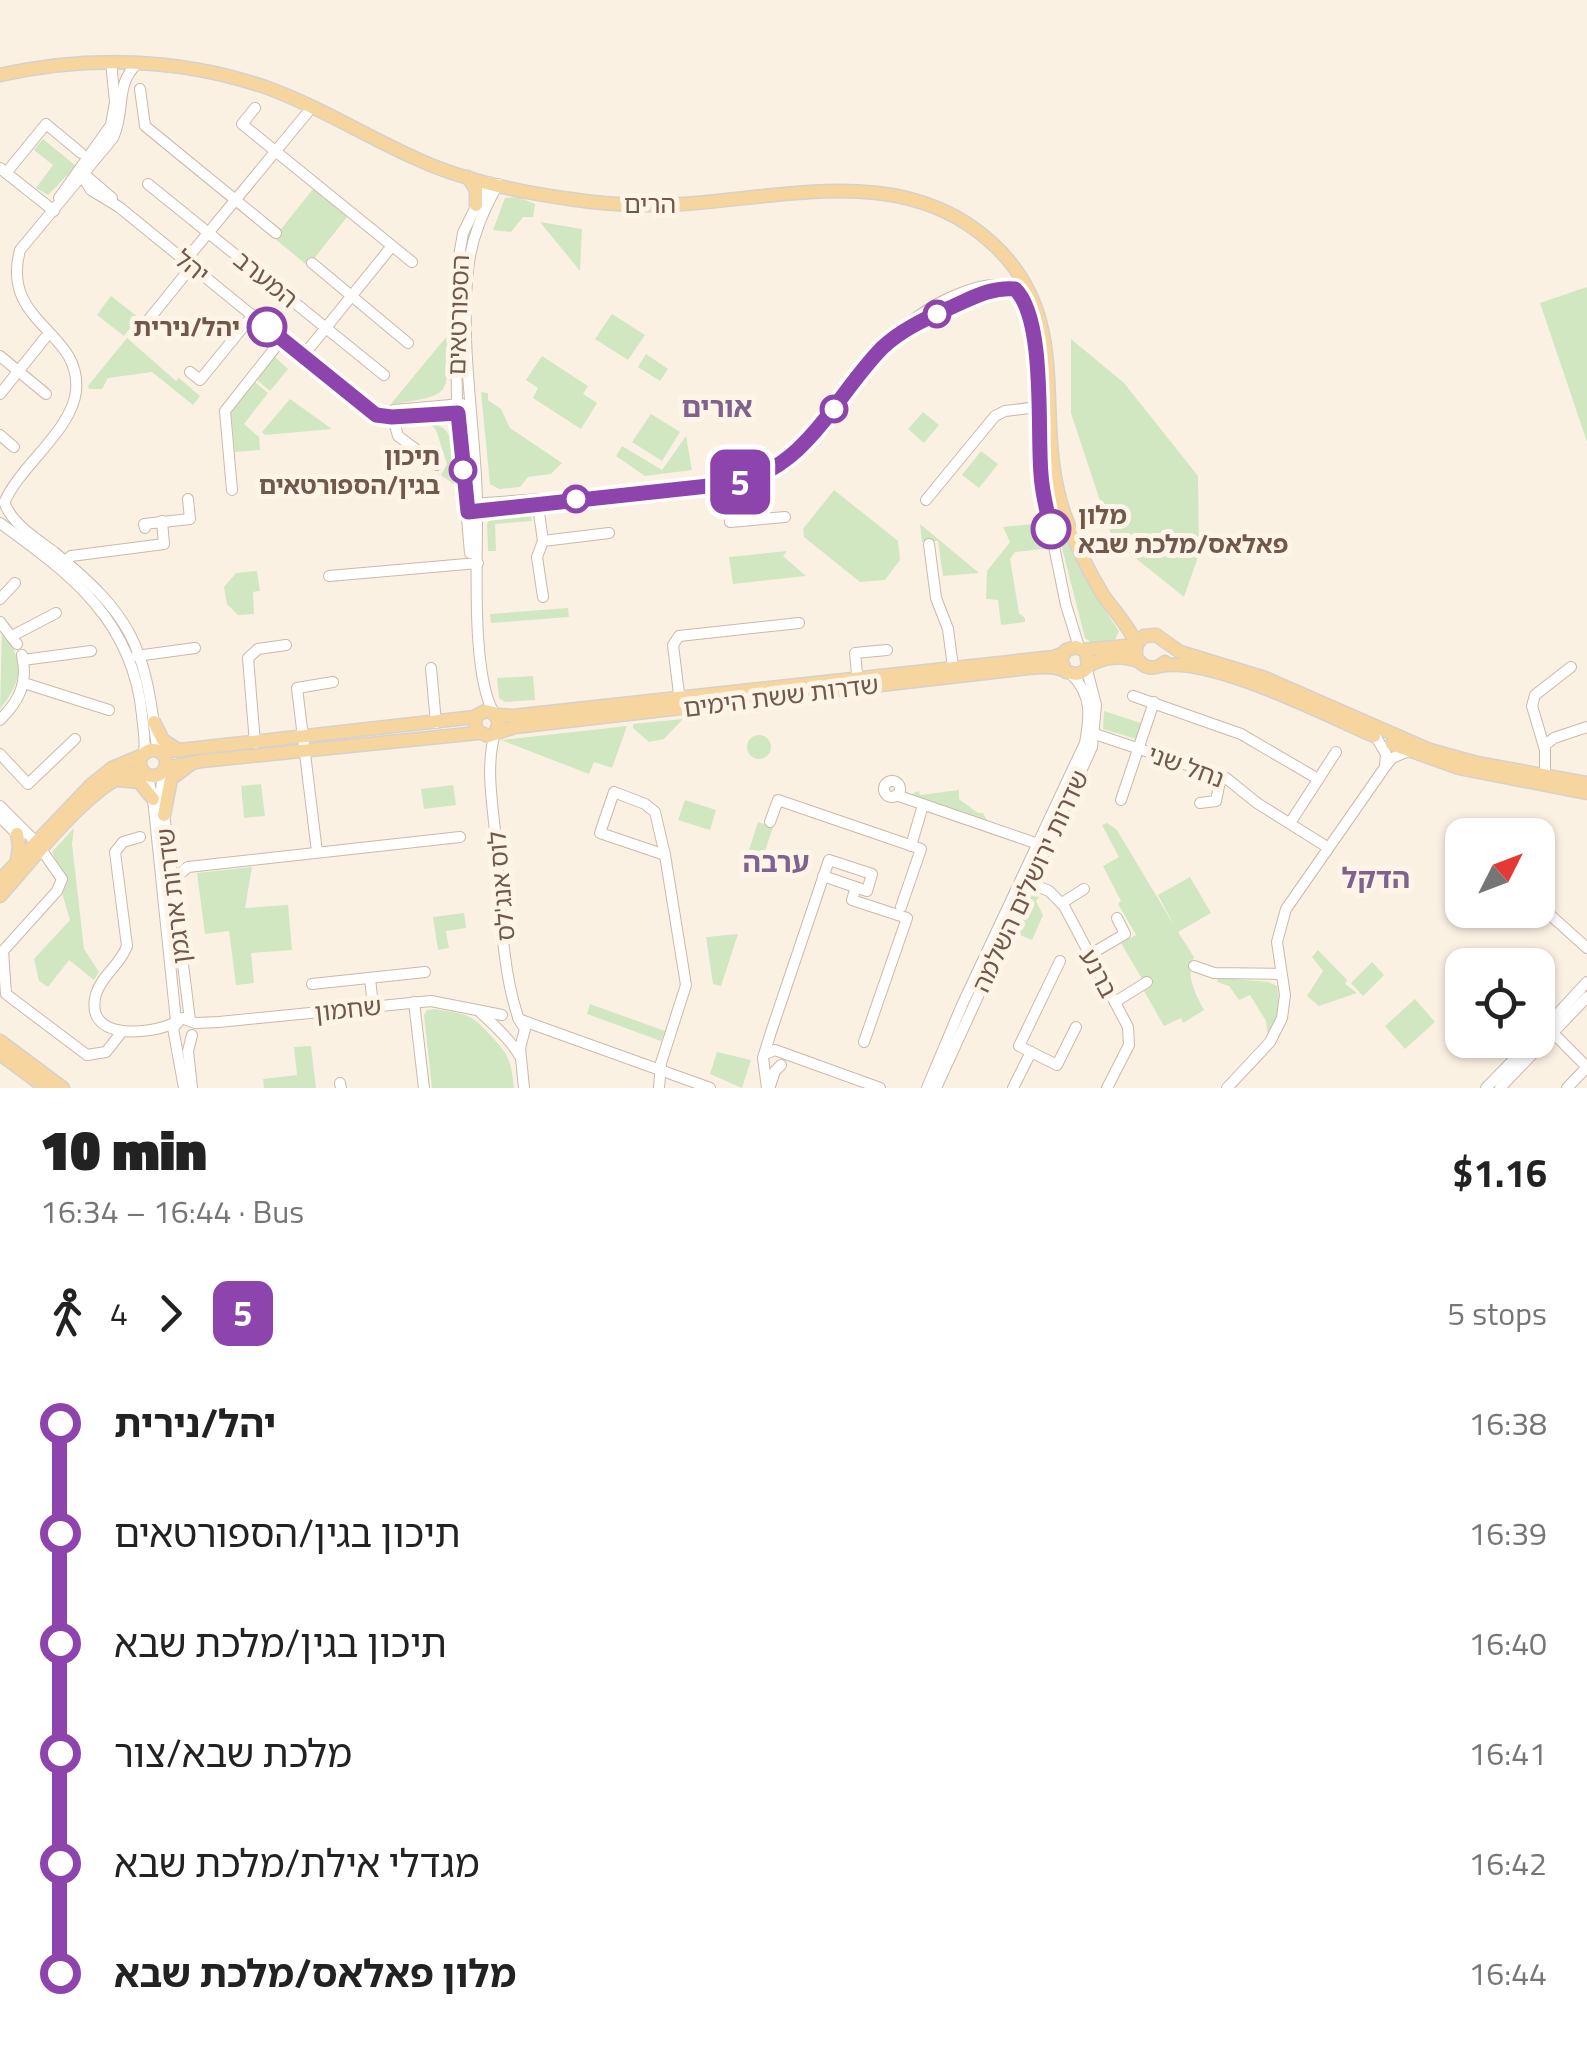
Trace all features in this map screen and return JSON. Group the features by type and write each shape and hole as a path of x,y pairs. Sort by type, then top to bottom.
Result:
{"main road":[{"name":"הרים","path":"0,75 56,65 110,62 196,69 269,89 421,161 468,177 562,198 635,205 870,190 926,202 966,222 1017,270 1039,310 1046,351 1052,461 1060,501 1098,585 1136,645"},
{"path":"468,177 476,190 476,205"},
{"name":"הרים","path":"1077,542 1119,606 1150,634"},
{"path":"1114,650 1124,640 1122,622"},
{"path":"1140,662 1136,645 1150,634 1160,636 1184,653 1266,678 1420,746 1477,763 1587,783"},
{"path":"1160,666 1169,655 1167,642"},
{"name":"שדרות ששת הימים","path":"495,714 513,716 680,702 953,671 1054,657 1074,650 1114,650 1136,645"},
{"path":"1088,668 1090,659 1074,650 1061,663 1069,673 1088,668 1102,660 1126,658 1148,668 1180,665 1239,678 1408,751 1459,768 1587,793"},
{"name":"שדרות ששת הימים","path":"953,671 1043,667 1069,673"},
{"name":"שדרות ששת הימים","path":"496,732 680,702"},
{"path":"0,880 16,863 36,847 111,782 130,772 156,776 174,764 202,761 304,744 436,723 484,711 495,714 499,722 496,732 488,736 478,733 304,744 257,743 182,752 152,749 98,778 51,825 36,847 0,896"},
{"path":"476,716 474,725 478,733"},
{"path":"154,722 167,744 182,752"},
{"path":"161,752 166,758 164,771"},
{"path":"143,754 140,764 145,773"},
{"path":"164,815 171,779 184,767 202,761"},
{"path":"111,782 140,782 153,799"},
{"path":"16,863 19,831 51,825"},
{"path":"0,1041 63,1088"},
{"path":"0,1054 46,1088"}],"street":[{"path":"82,175 112,125 115,102 110,62"},
{"path":"6,291 8,257 43,224 117,131 122,84 138,63"},
{"path":"140,89 144,124 276,233"},
{"path":"255,108 242,124 412,262"},
{"path":"137,334 208,233 308,112"},
{"path":"53,210 3,170 46,124 81,153"},
{"name":"יהל","path":"82,175 358,400 391,414 463,408"},
{"name":"הספורטאים","path":"463,408 456,377 457,259 476,205 493,183"},
{"name":"הספורטאים","path":"493,183 476,228 468,268 463,408 483,676 495,714"},
{"name":"המערב","path":"148,184 384,374"},
{"path":"303,356 392,246"},
{"path":"312,263 408,343"},
{"path":"472,508 726,484 758,477 796,454 884,346 916,324 985,292 1015,289 1030,318 1042,483 1074,650"},
{"path":"14,310 60,351 74,372 76,393 68,414 2,500 14,520 61,565"},
{"path":"190,372 200,380 253,315"},
{"path":"0,394 45,338"},
{"path":"232,490 224,411 282,338"},
{"path":"0,356 46,394"},
{"path":"433,406 449,393 456,377"},
{"name":"יהל","path":"391,414 433,406 463,408"},
{"path":"926,500 994,416 1038,407"},
{"path":"391,414 398,436 436,465"},
{"path":"0,436 14,447"},
{"path":"726,484 730,522 785,516"},
{"path":"145,528 144,524 190,519 188,499"},
{"path":"537,502 543,541 537,557 543,597"},
{"path":"61,565 76,555 164,544 162,522"},
{"path":"0,523 108,601 131,634 143,754"},
{"path":"543,541 609,533"},
{"path":"929,544 935,593 946,620 953,671"},
{"path":"329,576 475,566"},
{"path":"0,599 16,584"},
{"path":"19,649 56,613"},
{"path":"0,622 19,649 24,683 17,701 0,720"},
{"path":"680,702 674,646 679,636 798,623"},
{"path":"257,743 252,661 261,648 286,645"},
{"path":"136,656 195,648"},
{"path":"19,649 91,651"},
{"path":"857,682 855,653 887,650"},
{"path":"136,656 150,688 161,752"},
{"path":"1545,775 1544,746 1532,706 1535,695 1571,666"},
{"path":"431,668 436,723"},
{"name":"שדרות ירושלים השלמה","path":"936,1088 1090,733 1096,705 1088,668"},
{"path":"1069,673 1086,694 1090,733"},
{"name":"הספורטאים","path":"476,716 483,676"},
{"path":"317,852 297,688 332,682"},
{"path":"24,683 108,710"},
{"path":"1133,696 1241,734 1318,780"},
{"path":"1121,800 1154,702"},
{"path":"1544,746 1554,738 1587,727"},
{"name":"לוס אנג'לס","path":"491,775 496,732"},
{"name":"לוס אנג'לס","path":"478,733 491,775 512,1016 523,1035"},
{"name":"נחל שני","path":"1090,733 1222,776 1328,847"},
{"path":"1376,737 1386,754 1384,767"},
{"path":"0,754 28,784 74,740"},
{"path":"1227,1088 1275,1034 1284,1002 1277,942 1282,917 1384,767 1392,758 1408,751"},
{"path":"1290,823 1336,752"},
{"name":"שדרות ארגמן","path":"164,771 160,786 192,1027 188,1051 192,1088"},
{"name":"שדרות ארגמן","path":"145,773 153,799 184,1088"},
{"path":"1200,803 1216,801 1222,776"},
{"path":"659,1088 661,1063 686,985 665,855 656,812 614,792 600,832 665,855"},
{"path":"896,795 1040,845"},
{"path":"770,822 778,800 921,849 901,907"},
{"path":"910,846 923,805"},
{"path":"0,806 19,831"},
{"path":"0,817 58,871 61,885 5,947 5,992 87,1055 106,1052 121,1033"},
{"path":"169,856 188,867 460,836"},
{"path":"140,838 121,843 116,852 126,948 98,989 95,999 99,1017 121,1033 192,1027"},
{"path":"768,1088 770,1035 829,860 872,874 866,891 824,876"},
{"path":"172,880 188,867"},
{"name":"שדרות ירושלים השלמה","path":"927,1088 1024,881"},
{"name":"ברנע","path":"1024,881 1049,892 1062,903 1128,1027 1130,1042 1106,1088"},
{"path":"856,887 852,900 906,918 864,1042"},
{"path":"1062,903 1084,889"},
{"path":"1090,955 1126,934 1117,918"},
{"path":"1555,919 1587,948"},
{"path":"1060,961 1019,1046 1058,1065 1076,1027"},
{"path":"1194,966 1214,973 1281,974"},
{"path":"312,984 425,972"},
{"path":"370,978 373,1006"},
{"path":"1114,1002 1147,982"},
{"path":"1555,1016 1587,982"},
{"path":"1555,1030 1587,997"},
{"name":"שחמון","path":"192,1027 434,1001 512,1016 710,1088"},
{"path":"414,1002 424,1088"},
{"path":"477,1010 520,1056"},
{"path":"496,1030 496,1020 512,1016"},
{"path":"175,1028 185,1039 192,1027"},
{"path":"507,1039 545,1030"},
{"path":"523,1035 520,1056 524,1088"},
{"path":"1555,1036 1587,1067 1566,1088"},
{"path":"1012,1088 1031,1052"},
{"path":"771,1055 806,1061 880,1088"},
{"path":"768,1088 782,1058 771,1055"},
{"path":"1486,1088 1515,1058"},
{"path":"1500,1088 1528,1058"},
{"path":"779,1066 806,1061"}],"green space":[{"path":"43,139 76,166 48,195 36,188 53,165 34,150"},
{"path":"313,189 347,217 308,266 274,238"},
{"path":"518,197 535,204 533,217 523,217 511,232 493,230 505,198"},
{"path":"540,222 582,229 580,271"},
{"path":"1587,287 1587,442 1540,303"},
{"path":"111,296 138,317 124,336 97,315"},
{"path":"612,314 645,335 628,360 595,339"},
{"path":"447,336 448,372 442,390 390,405"},
{"path":"127,338 176,381 179,378 200,396 193,405 152,372 108,378 102,389 89,389"},
{"path":"1071,339 1124,383 1198,476 1199,554 1184,597 1113,540 1071,413"},
{"path":"646,354 668,369 660,381 638,367"},
{"path":"542,356 588,386 583,394 597,403 581,429 533,398 538,388 526,380"},
{"path":"275,357 288,369 270,391 256,379"},
{"path":"255,382 268,393 244,424 259,437 260,450 235,452 231,413"},
{"path":"481,392 488,393 488,400 501,409 510,428 562,463 551,474 528,477 520,487 499,489 490,484"},
{"path":"290,399 332,429 265,435 262,432"},
{"path":"923,412 939,425 924,443 908,429"},
{"path":"651,414 680,432 662,461 632,442"},
{"path":"429,423 439,425 451,438 458,487 441,475 447,464 436,430"},
{"path":"686,436 692,470 645,476 616,456 622,446 662,470"},
{"path":"981,451 998,464 979,488 962,475"},
{"path":"1045,463 1074,550 1119,631 1114,642 1094,645 1085,638 1048,493"},
{"path":"834,490 898,541 900,560 885,580 860,582 804,537 803,529"},
{"path":"530,512 532,521 495,524 496,551 488,551 490,519"},
{"path":"1044,523 1051,548 1015,552 1010,559 1019,613 1025,622 1001,625 998,600 986,599 987,571 1010,542 1003,527"},
{"path":"920,524 979,573 943,576 938,541 922,542"},
{"path":"787,551 783,556 806,576 733,584 729,557"},
{"path":"257,571 260,591 253,592 254,614 238,615 227,604 224,587 236,573"},
{"path":"568,608 569,617 491,623 490,614"},
{"path":"2,630 14,651 18,670 14,688 0,709"},
{"path":"533,676 535,700 505,702 499,698 497,678"},
{"path":"1104,711 1141,723 1136,739 1103,729"},
{"path":"683,719 664,739 649,742 633,728 633,724"},
{"path":"627,726 612,768 594,762 589,774 501,740"},
{"path":"759,735 771,747 759,759 747,747"},
{"path":"261,784 265,816 244,818 241,786"},
{"path":"453,785 456,805 424,809 421,789"},
{"path":"959,790 959,799 983,813 988,822 908,795 919,791 920,795"},
{"path":"685,800 716,810 710,830 678,820"},
{"path":"758,822 773,827 762,860 747,856"},
{"path":"1107,823 1117,830 1175,927 1158,895 1190,877 1211,913 1178,932 1194,957 1191,977 1204,1010 1183,1023 1181,1018 1164,1026 1121,943 1136,935 1103,866 1119,857 1102,825"},
{"path":"74,828 72,844 84,949 99,972 94,980 69,960 48,987 39,981 34,959 70,920 62,893 66,880 52,852"},
{"path":"252,867 245,908 288,905 292,950 251,953 254,983 236,985 229,931 205,934 197,873"},
{"path":"1029,895 1039,897 1036,901 1043,915 1032,940 1011,931"},
{"path":"464,913 466,928 446,931 449,948 438,950 433,917"},
{"path":"738,934 721,986 713,984 706,937"},
{"path":"1318,950 1357,993 1319,1006 1307,996 1323,971 1312,957"},
{"path":"1372,962 1384,975 1363,996 1351,983"},
{"path":"1218,978 1277,986 1280,1007 1268,1037 1266,1021 1250,995 1239,1000 1229,986 1217,982"},
{"path":"1415,999 1435,1022 1405,1049 1385,1026"},
{"path":"590,1004 665,1031 661,1041 587,1014"},
{"path":"435,1009 467,1016 484,1029 506,1055 514,1088 432,1088 424,1015"},
{"path":"311,1046 316,1088 264,1088 263,1079 297,1075 294,1047"},
{"path":"717,1052 751,1060 742,1088 710,1074"}],"bus line":[{"name":"5","path":"267,327 376,415 458,413 468,512 736,483 758,477 787,461 803,446 871,360 898,335 985,292 1015,289 1028,308 1034,338 1041,473 1051,529"}],"place":[{"name":"יהל/נירית","path":"267,327"},
{"name":"תיכון בגין/הספורטאים","path":"463,470"},
{"name":"מלון פאלאס/מלכת שבא","path":"1051,529"}],"district":[{"name":"אורים","path":"717,406"},
{"name":"ערבה","path":"776,861"},
{"name":"הדקל","path":"1376,877"}]}
